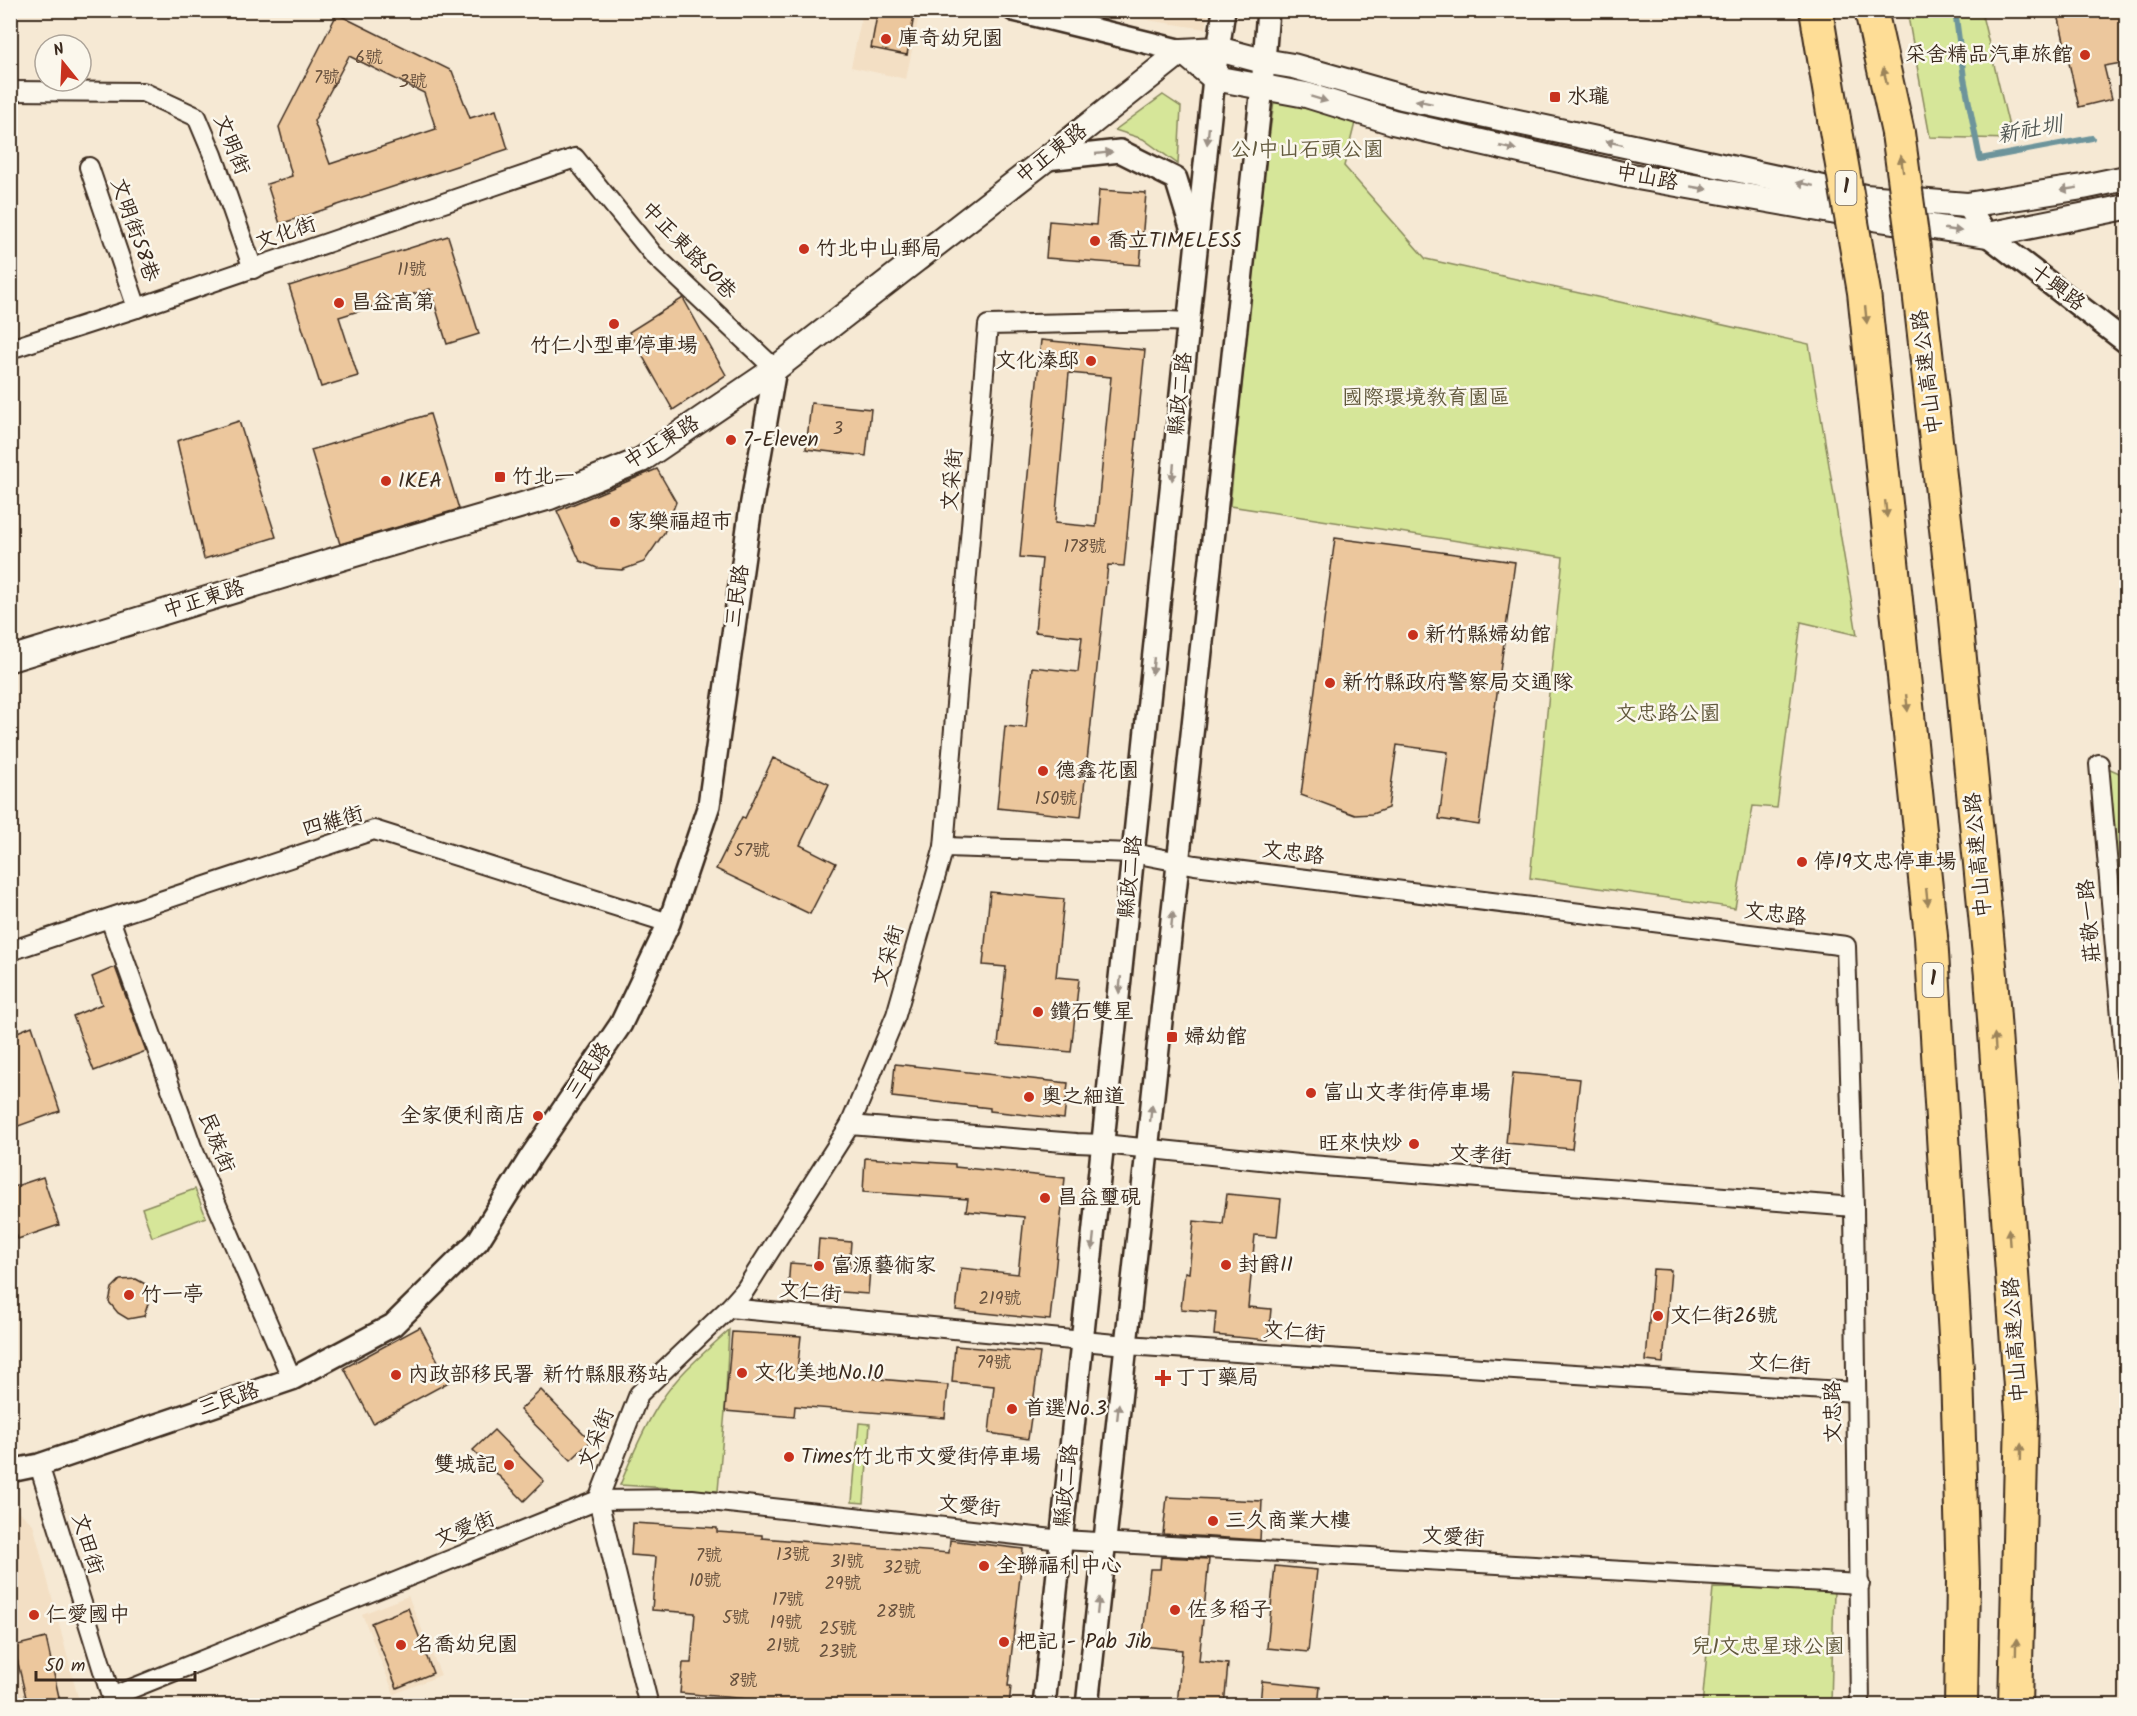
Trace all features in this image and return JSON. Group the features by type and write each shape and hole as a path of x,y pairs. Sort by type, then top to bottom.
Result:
{"highway":[{"name":"1","path":"1816,10 1864,292 1931,936 1957,1370 1963,1582 1961,1706"},
{"name":"中山高速公路","path":"1871,10 1898,133 1916,264 1955,608 1989,964 2021,1403 2015,1706"}],"main road":[{"name":"中山路","path":"1182,51 1218,49 1293,66 1402,97 1865,197 1967,205 2127,178"},
{"name":"中山路","path":"1182,51 1215,78 1306,95 1393,122 1626,175 1859,216 1987,235 2127,207"},
{"name":"中正東路","path":"10,659 550,497 641,460 775,369 1182,51"}],"street":[{"name":"中山路","path":"1014,10 1182,51"},
{"name":"縣政二路","path":"1044,1706 1189,322 1224,10"},
{"name":"縣政二路","path":"1087,1706 1262,87 1268,10"},
{"name":"文明街","path":"10,91 143,92 197,117 213,155 253,269"},
{"path":"1046,159 1120,151 1176,179 1197,247"},
{"name":"文化街","path":"10,349 253,269 574,158"},
{"name":"中正東路50巷","path":"574,158 653,254 775,369"},
{"name":"文明街58巷","path":"89,167 137,308"},
{"name":"十興路","path":"1967,205 1987,235 2127,342"},
{"name":"文采街","path":"649,1706 598,1500 639,1394 745,1290 850,1125 896,1015 944,847 988,325 1189,322"},
{"name":"三民路","path":"10,1471 39,1465 292,1378 393,1325 478,1241 530,1158 621,1024 669,923 709,805 750,513 775,369"},
{"name":"莊敬一路","path":"2099,764 2127,1074"},
{"name":"四維街","path":"10,951 374,830 669,923"},
{"name":"文忠路","path":"944,847 1133,853 1178,862 1846,946 1854,1207 1860,1706"},
{"name":"民族街","path":"110,919 192,1147 292,1378"},
{"name":"文孝街","path":"850,1125 1103,1144 1310,1165 1854,1207"},
{"name":"文仁街","path":"729,1308 1083,1342 1856,1392"},
{"name":"文田街","path":"39,1465 113,1701"},
{"name":"文愛街","path":"113,1701 598,1500 692,1499 1062,1540 1860,1584"}],"shaded area":[{"path":"1208,10 1206,29 1088,11"},
{"name":"庫奇幼兒園","path":"863,11 920,11 906,79 851,67"},
{"name":"仁愛國中","path":"10,1504 33,1524 80,1705 11,1705"},
{"name":"名喬幼兒園","path":"408,1596 441,1675 394,1694 362,1614"}],"green space":[{"path":"1907,11 1981,11 2012,139 1930,137"},
{"path":"1163,95 1181,107 1178,164 1143,139 1115,130"},
{"name":"國際環境教育園區","path":"1274,101 1356,119 1344,166 1426,259 1809,344 1857,635 1801,622 1777,808 1753,806 1735,908 1530,878 1563,557 1230,506 1256,237"},
{"path":"2099,764 2126,776 2126,1074"},
{"path":"195,1189 206,1217 152,1237 142,1208"},
{"path":"729,1330 718,1491 620,1485 644,1431 668,1391 692,1364"},
{"path":"859,1423 870,1424 864,1503 852,1502"},
{"name":"兒1文忠星球公園","path":"1713,1588 1834,1589 1831,1705 1702,1706"}],"building":[{"path":"878,10 915,10 907,55 871,48"},
{"name":"采舍精品汽車旅館","path":"2057,10 2127,10 2127,62 2104,66 2112,99 2079,107"},
{"path":"337,14 452,71 470,118 496,110 508,149 280,224 267,184 292,176 279,127","holes":["349,56 424,93 436,129 330,164 314,121"]},
{"name":"喬立TIMELESS","path":"1099,190 1146,193 1140,265 1046,258 1049,221 1096,225"},
{"name":"昌益高第","path":"448,236 479,334 447,344 430,289 339,317 358,376 321,387 289,286"},
{"path":"683,298 726,375 673,410 629,332"},
{"path":"1041,340 1145,350 1124,566 1108,565 1081,817 997,808 1005,726 1026,728 1032,667 1078,672 1082,637 1035,632 1042,559 1020,557","holes":["1069,373 1111,377 1096,527 1055,523"]},
{"path":"811,403 871,409 866,456 806,449"},
{"name":"IKEA","path":"430,414 459,509 340,544 311,450"},
{"path":"239,421 276,537 204,559 177,441"},
{"name":"家樂福超市","path":"657,469 676,502 664,533 644,562 622,570 597,568 580,561 557,511"},
{"name":"新竹縣婦幼館","path":"1335,538 1515,562 1479,825 1439,819 1448,752 1397,745 1388,808 1372,814 1355,815 1301,795"},
{"path":"773,758 829,784 800,845 836,863 810,914 716,869 742,817 745,818"},
{"path":"990,892 1064,899 1056,977 1079,979 1071,1052 998,1045 1006,967 983,965"},
{"path":"115,967 146,1051 94,1071 73,1016 102,1004 92,977"},
{"path":"32,1026 60,1111 10,1129 10,1035"},
{"path":"895,1064 1068,1083 1064,1119 892,1097"},
{"path":"1513,1073 1580,1079 1572,1149 1506,1143"},
{"path":"865,1158 955,1164 955,1167 1065,1178 1050,1320 956,1310 961,1268 1018,1274 1024,1217 966,1211 968,1199 863,1192"},
{"path":"43,1177 59,1225 18,1239 10,1218 10,1188"},
{"name":"封爵II","path":"1227,1194 1281,1199 1277,1237 1255,1235 1248,1307 1271,1309 1268,1340 1214,1335 1216,1312 1181,1309 1185,1272 1189,1273 1194,1221 1223,1224"},
{"name":"富源藝術家","path":"819,1239 851,1242 849,1268 870,1269 868,1294 788,1288 790,1263 817,1265"},
{"name":"文仁街26號","path":"1653,1269 1671,1270 1663,1363 1646,1361"},
{"name":"竹一亭","path":"136,1279 147,1285 148,1304 144,1316 128,1319 118,1313 109,1302 112,1288 120,1280"},
{"name":"內政部移民署 新竹縣服務站","path":"420,1327 449,1382 373,1423 344,1368"},
{"path":"732,1332 801,1336 797,1372 948,1385 945,1418 795,1406 794,1417 725,1411"},
{"name":"首選No.3","path":"955,1346 1040,1353 1028,1439 989,1433 994,1386 952,1382"},
{"name":"雙城記","path":"541,1390 591,1441 571,1460 520,1410"},
{"name":"雙城記","path":"494,1430 544,1481 524,1501 473,1450"},
{"name":"三久商業大樓","path":"1167,1497 1262,1501 1260,1540 1163,1534"},
{"path":"633,1523 717,1528 717,1532 762,1535 762,1538 949,1553 950,1540 1023,1549 1008,1686 1011,1686 1009,1706 827,1706 680,1693 683,1663 691,1663 695,1613 652,1610 656,1557 631,1555"},
{"path":"1161,1557 1209,1559 1199,1661 1228,1664 1224,1706 1177,1706 1182,1650 1142,1646 1150,1569 1160,1569"},
{"path":"1275,1566 1317,1570 1308,1652 1267,1648"},
{"name":"名喬幼兒園","path":"408,1608 433,1673 397,1688 371,1623"},
{"path":"46,1638 61,1706 28,1706 14,1646"},
{"path":"1262,1681 1320,1687 1318,1706 1260,1706"}],"waterway":[{"name":"新社圳","path":"1955,10 1964,78 1980,159 2092,138"}],"place":[{"name":"庫奇幼兒園","path":"886,39"},
{"name":"采舍精品汽車旅館","path":"2085,55"},
{"name":"水瓏","path":"1555,97"},
{"name":"喬立TIMELESS","path":"1095,241"},
{"name":"竹北中山郵局","path":"804,249"},
{"name":"昌益高第","path":"339,303"},
{"name":"竹仁小型車停車場","path":"614,324"},
{"name":"文化溱邸","path":"1091,361"},
{"name":"7-Eleven","path":"731,440"},
{"name":"竹北一","path":"500,477"},
{"name":"IKEA","path":"386,481"},
{"name":"家樂福超市","path":"615,522"},
{"name":"新竹縣婦幼館","path":"1413,635"},
{"name":"新竹縣政府警察局交通隊","path":"1330,683"},
{"name":"德鑫花園","path":"1043,771"},
{"name":"停19文忠停車場","path":"1802,862"},
{"name":"鑽石雙星","path":"1038,1012"},
{"name":"婦幼館","path":"1172,1037"},
{"name":"富山文孝街停車場","path":"1311,1093"},
{"name":"奧之細道","path":"1029,1097"},
{"name":"全家便利商店","path":"538,1116"},
{"name":"旺來快炒","path":"1414,1144"},
{"name":"昌益璽硯","path":"1045,1198"},
{"name":"封爵II","path":"1226,1265"},
{"name":"富源藝術家","path":"819,1266"},
{"name":"竹一亭","path":"129,1295"},
{"name":"文仁街26號","path":"1658,1316"},
{"name":"文化美地No.10","path":"742,1373"},
{"name":"內政部移民署 新竹縣服務站","path":"396,1375"},
{"name":"丁丁藥局","path":"1163,1378"},
{"name":"首選No.3","path":"1012,1409"},
{"name":"Times竹北市文愛街停車場","path":"789,1457"},
{"name":"雙城記","path":"509,1465"},
{"name":"三久商業大樓","path":"1213,1521"},
{"name":"全聯福利中心","path":"984,1566"},
{"name":"佐多稻子","path":"1175,1610"},
{"name":"仁愛國中","path":"34,1615"},
{"name":"杷記 - Pab Jib","path":"1004,1642"},
{"name":"名喬幼兒園","path":"401,1645"}],"park label":[{"name":"公1中山石頭公園","path":"1307,150"},
{"name":"文忠路公園","path":"1668,714"}]}
